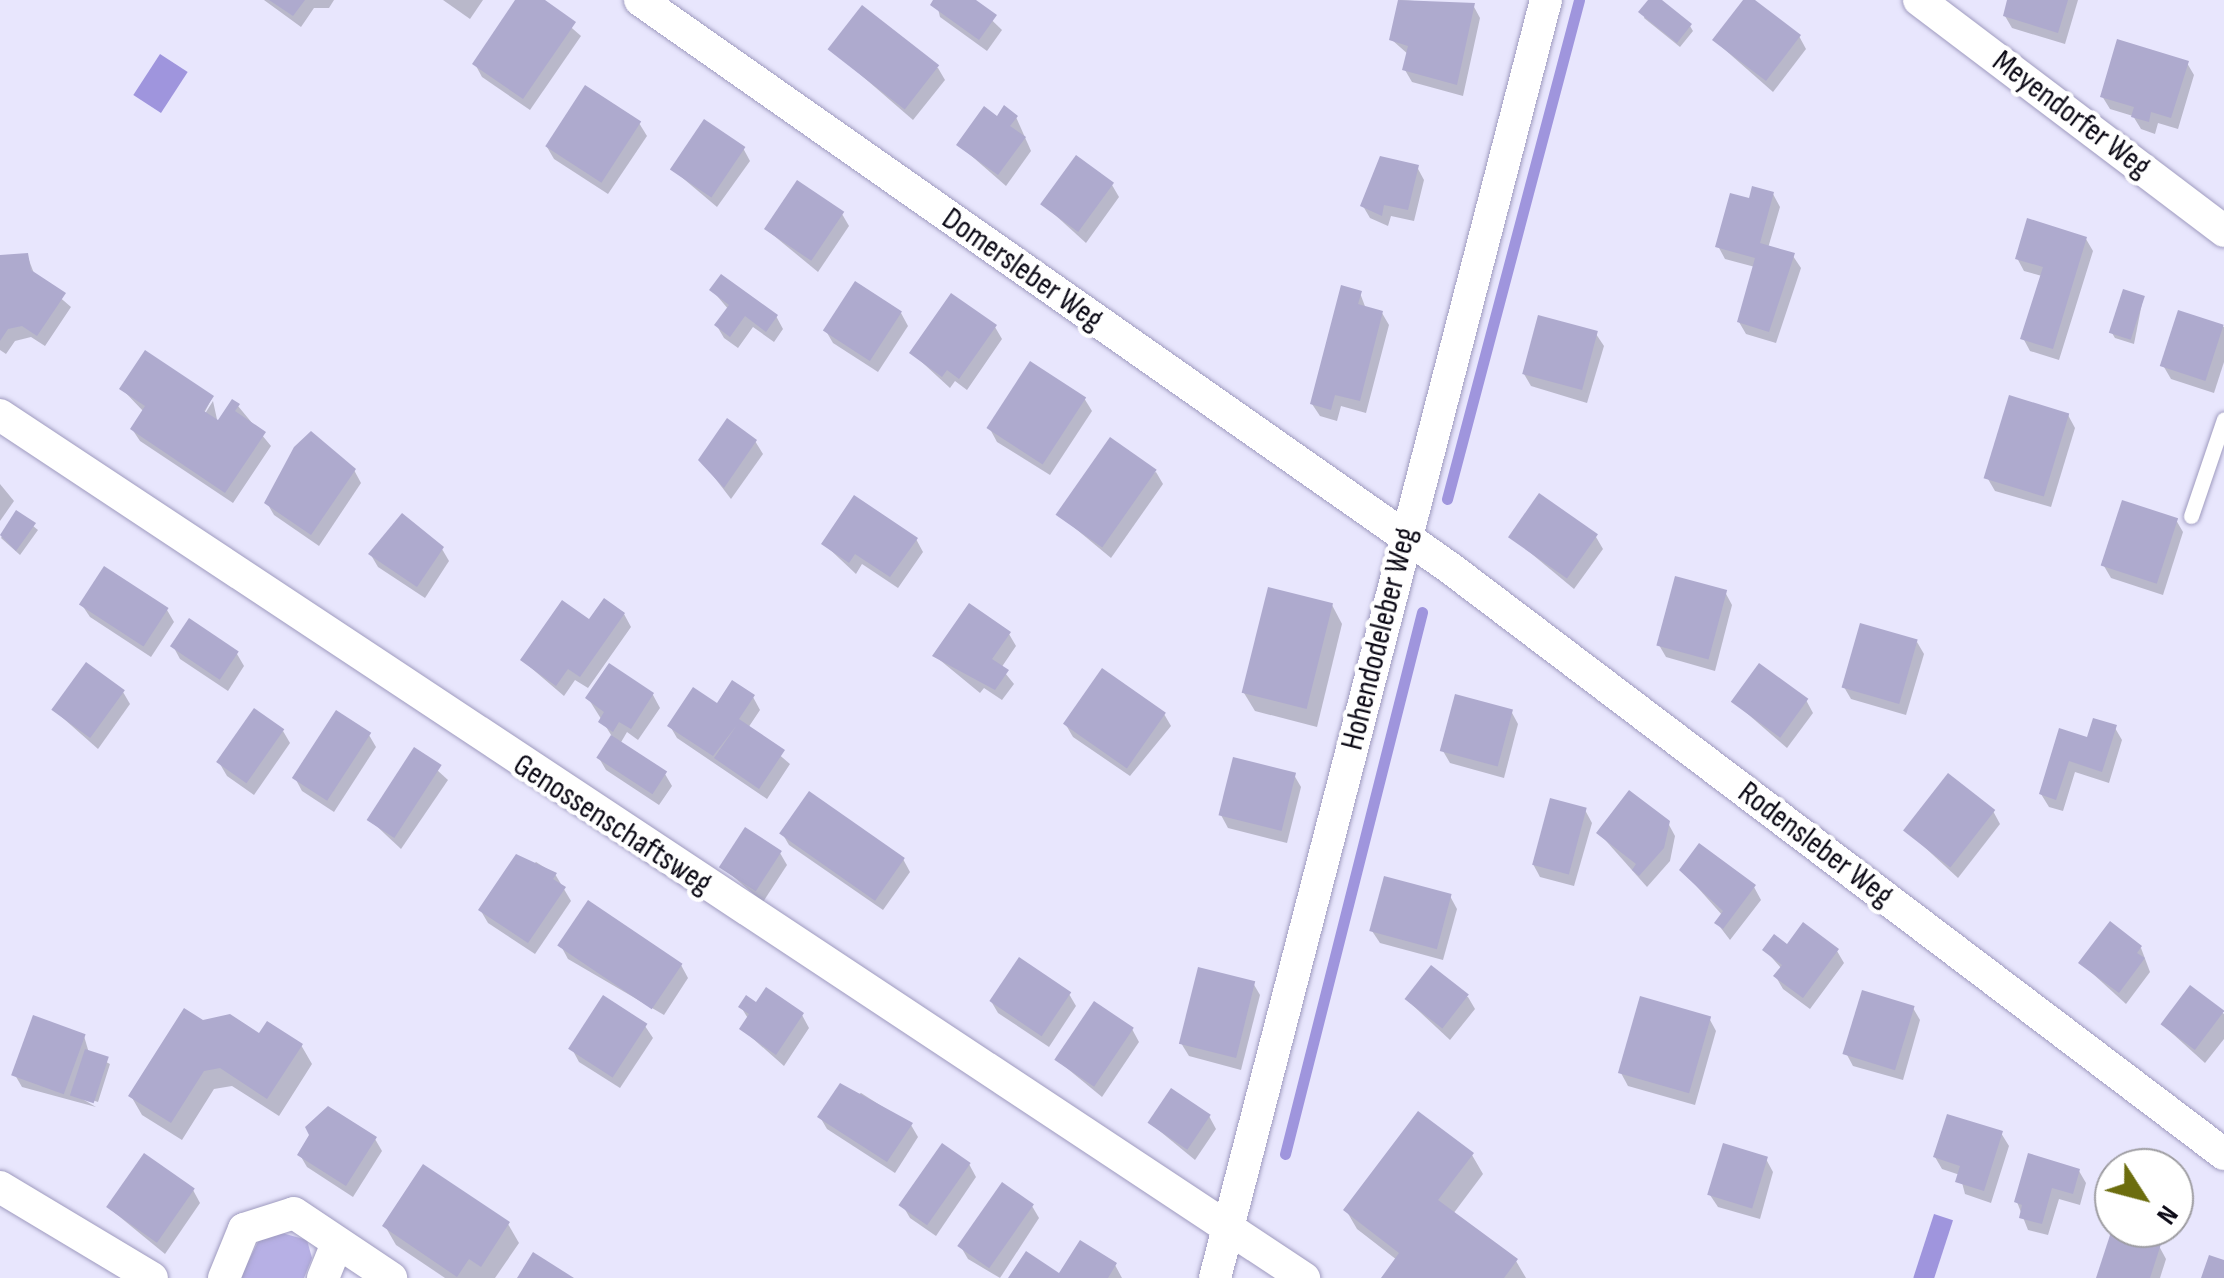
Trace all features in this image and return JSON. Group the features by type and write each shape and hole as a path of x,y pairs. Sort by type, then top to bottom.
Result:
{"street":[{"name":"Domersleber Weg","path":"640,0 1405,538"},
{"name":"Hohendodeleber Weg","path":"1216,1278 1546,0"},
{"name":"Meyendorfer Weg","path":"1918,0 2224,231"},
{"name":"Genossenschaftsweg","path":"0,415 1304,1278"},
{"name":"Rodensleber Weg","path":"1405,538 2224,1154"},
{"path":"0,1186 152,1278"},
{"path":"224,1278 244,1229 294,1213 391,1278"},
{"path":"323,1278 337,1243"}],"lane":[{"path":"2190,516 2224,418"}],"shaded area":[{"path":"160,54 188,72 161,113 133,95"},
{"path":"1934,1214 1953,1220 1934,1278 1913,1278"},
{"path":"275,1231 307,1240 312,1258 304,1278 240,1278 260,1238"}],"building":[{"path":"269,0 305,0 293,16"},
{"path":"515,0 545,0 576,22 523,99 472,64"},
{"path":"933,0 976,0 997,15 979,40 930,5"},
{"path":"1398,0 1475,3 1457,85 1402,70 1408,46 1389,40"},
{"path":"1648,0 1662,0 1692,24 1677,43 1638,12"},
{"path":"1743,0 1755,0 1801,35 1766,81 1712,40"},
{"path":"2007,0 2068,0 2058,33 2003,16"},
{"path":"862,5 939,65 905,109 828,49"},
{"path":"2117,39 2189,61 2171,118 2151,112 2149,122 2131,117 2134,107 2100,97"},
{"path":"585,85 641,121 601,183 545,146"},
{"path":"1004,105 1018,116 1010,126 1026,137 998,175 956,145 984,106 997,116"},
{"path":"704,119 745,147 711,198 670,170"},
{"path":"1076,155 1114,183 1078,232 1040,204"},
{"path":"1380,156 1419,165 1408,210 1384,205 1382,216 1360,206"},
{"path":"797,180 844,212 811,261 764,229"},
{"path":"1752,186 1774,192 1760,243 1795,253 1769,332 1737,322 1755,258 1715,247 1730,193 1749,198"},
{"path":"2027,218 2087,237 2053,349 2020,339 2043,267 2015,259"},
{"path":"28,253 31,270 66,293 37,336 22,326 8,329 0,341 0,255"},
{"path":"721,274 778,315 766,332 745,316 730,337 714,325 729,305 709,290"},
{"path":"855,281 902,311 870,361 823,330"},
{"path":"1341,285 1362,291 1358,304 1383,311 1360,401 1335,395 1331,410 1310,404"},
{"path":"2123,289 2145,296 2131,340 2109,333"},
{"path":"951,293 997,325 959,379 947,370 942,377 909,353"},
{"path":"2178,310 2224,325 2205,381 2160,366"},
{"path":"1538,315 1598,331 1582,390 1522,374"},
{"path":"145,350 214,396 204,411 218,420 232,399 240,404 235,411 266,432 225,493 130,429 145,406 119,389"},
{"path":"1030,361 1086,397 1043,465 986,428"},
{"path":"2009,395 2069,413 2044,497 1984,478"},
{"path":"727,418 757,440 724,488 698,460"},
{"path":"311,431 356,469 311,535 264,503 294,447"},
{"path":"1110,437 1157,470 1102,548 1056,515"},
{"path":"1539,493 1598,534 1567,579 1508,537"},
{"path":"854,495 918,538 890,577 855,554 849,563 821,544"},
{"path":"2122,500 2178,518 2157,584 2101,566"},
{"path":"16,510 36,523 16,551 0,535"},
{"path":"402,513 444,547 417,587 368,554"},
{"path":"104,566 169,608 144,647 79,605"},
{"path":"1675,576 1727,590 1709,660 1656,646"},
{"path":"1268,587 1333,603 1307,709 1242,693"},
{"path":"604,598 625,613 580,677 568,669 556,686 520,660 562,600 589,619"},
{"path":"969,603 1011,632 992,659 1009,670 995,690 932,656"},
{"path":"189,618 239,652 220,680 170,646"},
{"path":"1860,623 1918,640 1899,704 1842,687"},
{"path":"86,662 125,690 90,738 51,710"},
{"path":"609,663 654,693 631,729 619,722 613,732 598,722 604,712 585,698"},
{"path":"1759,663 1808,699 1780,738 1731,702"},
{"path":"1102,668 1166,713 1127,768 1063,724"},
{"path":"732,680 755,695 739,719 785,750 759,789 714,758 737,725 713,756 667,726 693,687 717,703"},
{"path":"1455,694 1513,710 1498,767 1440,751"},
{"path":"254,708 284,729 246,783 216,762"},
{"path":"336,710 371,733 327,801 292,778"},
{"path":"2093,718 2117,725 2102,772 2069,761 2056,800 2039,794 2059,728 2087,737"},
{"path":"611,735 667,771 652,794 596,758"},
{"path":"414,747 442,765 394,838 367,820"},
{"path":"1233,757 1296,773 1282,831 1218,815"},
{"path":"1948,773 1995,810 1950,867 1903,831"},
{"path":"1629,790 1670,821 1664,848 1639,876 1632,870 1636,864 1596,833"},
{"path":"809,791 905,858 875,901 779,834"},
{"path":"1550,798 1587,808 1569,874 1532,865"},
{"path":"745,827 782,851 756,891 719,867"},
{"path":"1699,843 1756,885 1723,929 1714,923 1723,911 1679,870"},
{"path":"516,854 557,873 553,879 566,887 528,943 478,910"},
{"path":"1384,876 1452,894 1437,949 1369,931"},
{"path":"588,900 683,964 652,1009 557,946"},
{"path":"2110,921 2142,946 2137,953 2145,958 2119,993 2078,963"},
{"path":"1803,922 1839,949 1803,998 1773,976 1782,965 1762,950 1774,934 1787,944"},
{"path":"1019,957 1071,992 1042,1036 989,1001"},
{"path":"1431,965 1469,995 1442,1028 1405,999"},
{"path":"1198,967 1255,981 1236,1058 1179,1044"},
{"path":"2190,985 2224,1011 2195,1050 2161,1024"},
{"path":"766,987 804,1013 776,1055 739,1029 749,1014 738,1007 746,995 756,1002"},
{"path":"1862,990 1915,1006 1895,1070 1842,1054"},
{"path":"603,995 647,1024 613,1078 568,1049"},
{"path":"1640,996 1711,1016 1689,1093 1618,1073"},
{"path":"1094,1001 1134,1028 1094,1087 1054,1060"},
{"path":"184,1008 203,1020 230,1014 259,1033 267,1021 303,1044 267,1099 220,1068 204,1071 171,1123 128,1096"},
{"path":"33,1015 86,1034 64,1094 11,1075"},
{"path":"85,1049 109,1057 94,1103 70,1096"},
{"path":"840,1083 913,1123 887,1162 817,1117"},
{"path":"1171,1088 1211,1115 1187,1150 1148,1123"},
{"path":"328,1106 377,1137 346,1186 297,1155 309,1135 305,1127"},
{"path":"1418,1111 1474,1153 1438,1200 1518,1259 1504,1278 1381,1278 1399,1253 1343,1210"},
{"path":"1947,1114 2003,1131 1984,1191 1955,1182 1960,1166 1933,1157"},
{"path":"942,1143 971,1163 927,1225 898,1205"},
{"path":"1723,1143 1768,1157 1752,1208 1707,1195"},
{"path":"144,1153 195,1189 157,1243 106,1207"},
{"path":"2028,1153 2080,1169 2073,1194 2052,1188 2042,1224 2019,1218 2022,1205 2014,1202"},
{"path":"423,1164 510,1222 481,1267 469,1259 457,1277 382,1226"},
{"path":"1002,1182 1034,1204 989,1268 957,1246"},
{"path":"1080,1240 1117,1263 1108,1278 1008,1278 1026,1251 1059,1273"},
{"path":"2106,1248 2160,1248 2150,1278 2096,1278"},
{"path":"533,1252 574,1278 517,1278"},
{"path":"2209,1255 2224,1260 2224,1278 2201,1278"}],"waterway":[{"path":"1447,499 1579,0"},
{"path":"1285,1154 1422,612"}]}
